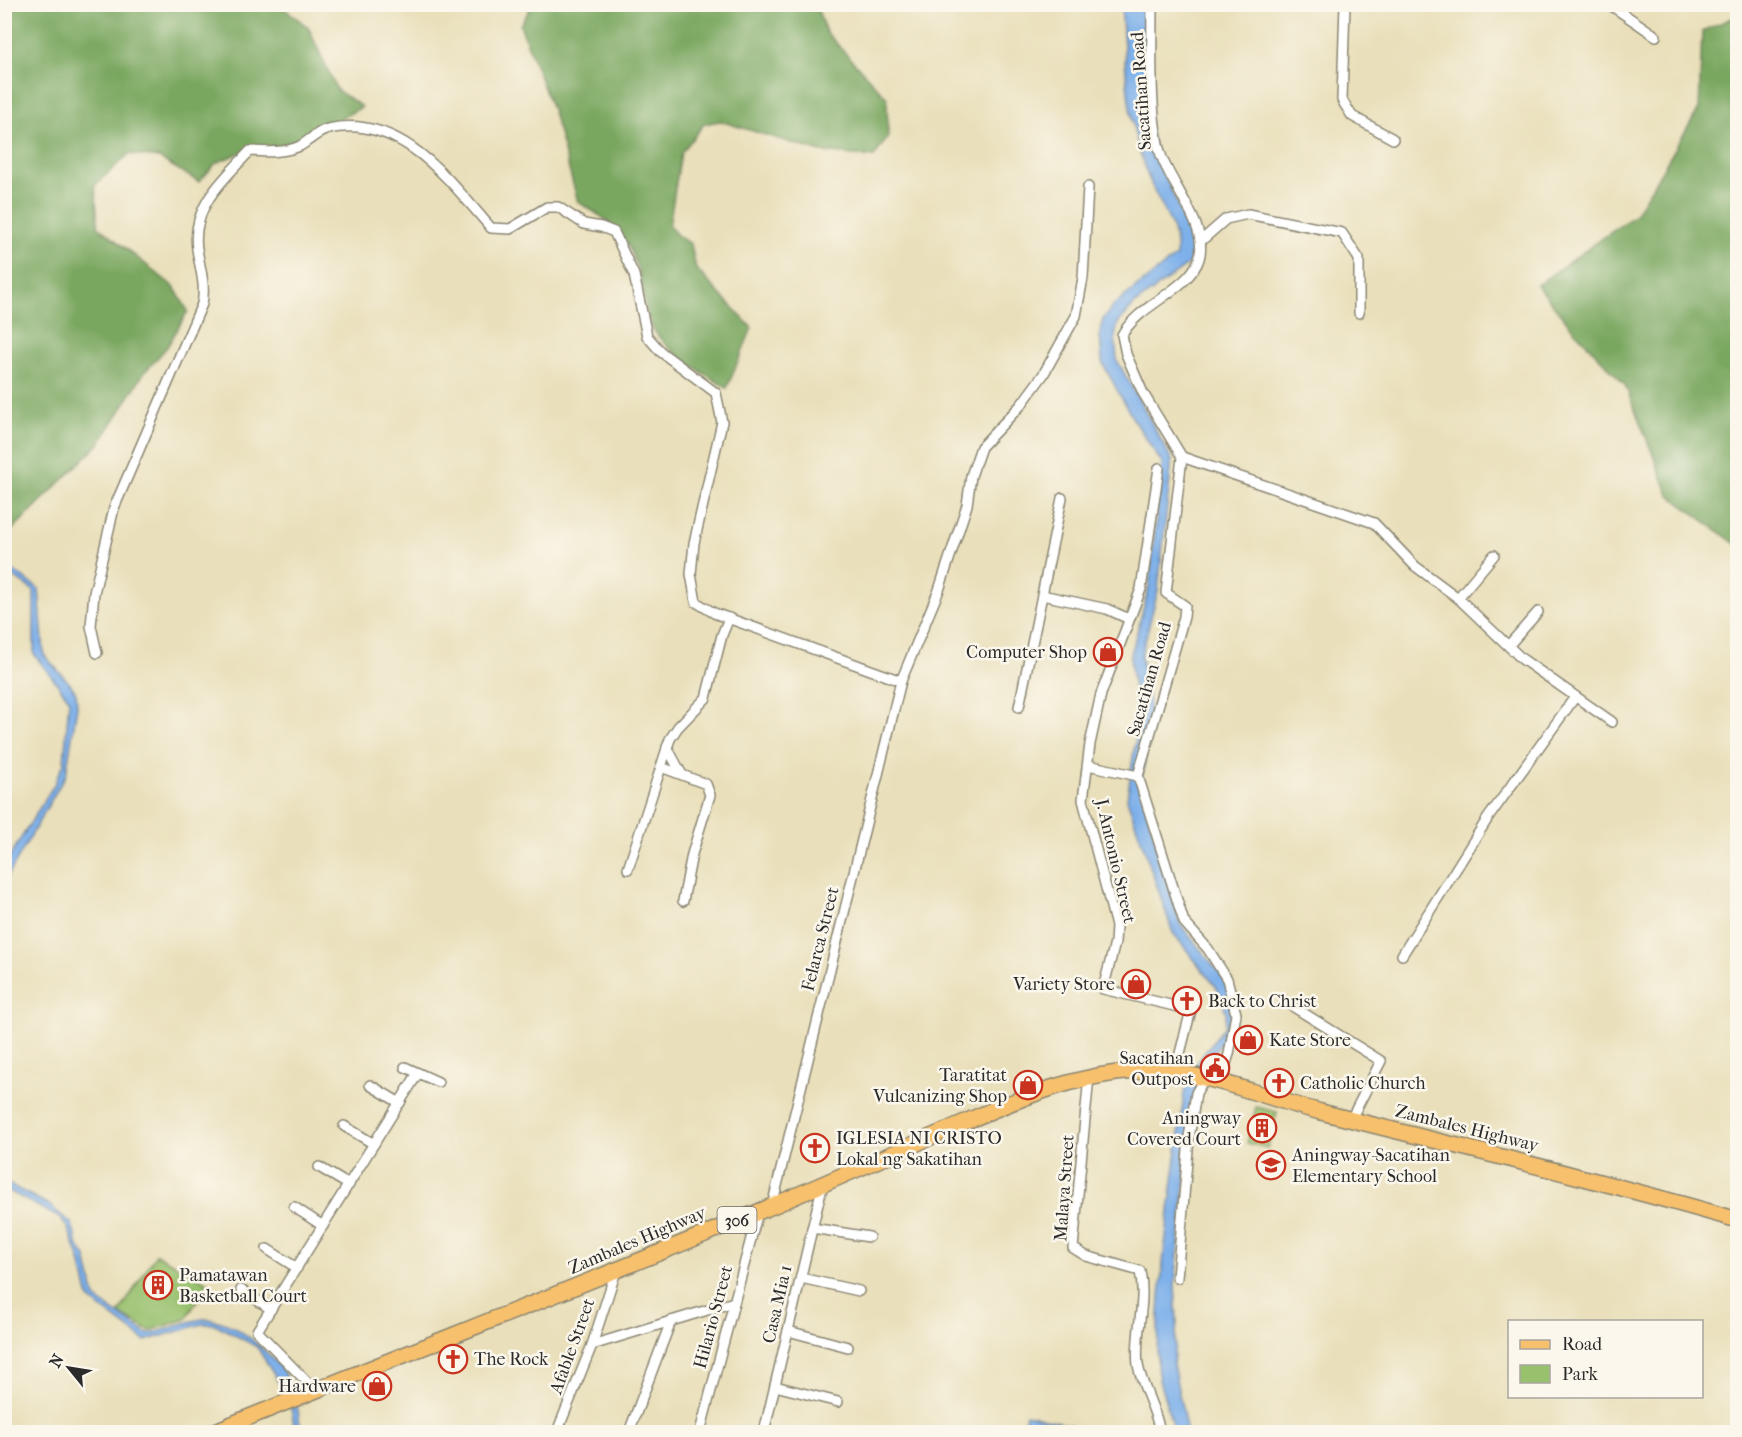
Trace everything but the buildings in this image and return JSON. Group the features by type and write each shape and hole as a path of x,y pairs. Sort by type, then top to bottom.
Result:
{"main road":[{"name":"Zambales Highway","path":"213,1432 616,1271 978,1116 1089,1076 1145,1070 1203,1079 1351,1119 1595,1180 1737,1220"}],"street":[{"name":"Sacatihan Road","path":"1152,4 1152,65 1161,154 1202,240"},
{"path":"1345,4 1342,100 1352,117 1393,139"},
{"path":"1609,4 1656,36"},
{"path":"97,652 91,626 94,593 105,538 114,508 202,304 205,287 195,228 212,193 250,152 281,152 300,146 325,129 359,126 386,133 425,155 491,228 510,229 547,207 558,207 584,224 601,226 614,232 634,275 647,336 661,352 716,393 722,422 694,543 691,574 696,602 729,618 901,681"},
{"name":"Felarca Street","path":"765,1208 901,681 939,590 967,505 970,476 981,447 1021,405 1043,375 1076,316 1083,278 1088,187"},
{"path":"1359,313 1359,259 1342,233 1248,214 1226,219 1202,240 1199,260 1190,274 1136,316 1122,335 1126,354 1143,393 1182,457 1374,523 1415,566 1458,598 1522,659 1612,722"},
{"name":"Sacatihan Road","path":"1137,776 1184,617 1185,606 1166,593 1182,457"},
{"name":"J. Antonio Street","path":"1159,468 1141,589 1101,694 1083,800 1116,926 1115,943 1103,989 1191,1010 1179,1074"},
{"path":"1019,707 1062,498"},
{"path":"1458,598 1494,555"},
{"path":"1042,595 1107,609 1129,620"},
{"path":"1509,645 1538,612"},
{"path":"628,869 667,747 678,727 705,698 722,635 729,618"},
{"path":"1402,955 1494,809 1575,697"},
{"path":"667,747 681,773"},
{"path":"1088,765 1137,776 1184,922 1208,949 1227,979 1236,1014 1229,1054 1220,1083"},
{"path":"661,767 706,784 710,795 692,854 683,901"},
{"path":"1284,1001 1381,1061 1351,1119"},
{"path":"405,1067 438,1082"},
{"path":"316,1391 257,1331 418,1073"},
{"name":"Malaya Street","path":"1089,1076 1073,1248 1086,1256 1140,1271 1143,1298 1138,1365 1153,1403 1160,1432"},
{"path":"1177,1278 1188,1138 1196,1093 1203,1079"},
{"path":"370,1084 400,1103"},
{"path":"344,1126 374,1144"},
{"path":"319,1167 349,1185"},
{"name":"Casa Mia 1","path":"764,1432 823,1184"},
{"path":"294,1208 323,1226"},
{"name":"Hilario Street","path":"699,1432 734,1302 765,1208"},
{"path":"813,1228 869,1237"},
{"path":"267,1249 297,1268"},
{"name":"Afable Street","path":"557,1432 592,1345 616,1271"},
{"path":"801,1278 859,1291"},
{"path":"241,1290 271,1309"},
{"path":"592,1345 734,1302"},
{"path":"629,1432 671,1321"},
{"path":"788,1331 848,1347"},
{"path":"775,1386 838,1402"}],"green space":[{"path":"533,4 816,5 826,32 887,98 888,137 874,157 821,152 720,121 704,124 681,153 669,226 679,237 691,244 696,269 752,328 727,388 684,360 664,343 648,319 638,270 628,245 604,218 578,202 553,112 520,25"},
{"path":"5,5 280,5 308,27 337,90 362,107 289,147 253,147 216,163 199,182 159,158 129,154 95,185 98,226 174,287 188,311 167,347 144,373 99,444 5,537"},
{"path":"1737,16 1737,545 1669,495 1625,385 1572,328 1537,285 1635,215 1699,109 1702,31"},
{"name":"Aningway Covered Court","path":"1256,1107 1277,1112 1268,1148 1247,1143"},
{"path":"156,1254 208,1283 186,1319 149,1331 119,1313"}],"water":[{"path":"1121,5 1145,5 1147,111 1157,160 1194,240 1193,256 1187,265 1135,304 1118,323 1115,336 1117,360 1172,460 1158,590 1141,656 1152,722 1140,787 1180,924 1226,981 1233,1014 1227,1033 1199,1076 1184,1192 1175,1285 1177,1322 1173,1365 1187,1432 1173,1432 1158,1371 1158,1328 1163,1261 1184,1093 1191,1071 1225,1026 1226,1012 1217,988 1173,933 1127,799 1138,723 1130,658 1149,587 1162,463 1132,417 1102,362 1100,334 1103,319 1114,305 1176,256 1176,247 1173,229 1153,188 1137,144 1126,75"},
{"path":"5,565 39,589 44,655 71,685 76,693 77,706 66,774 5,881 5,864 54,785 64,763 69,699 34,654 34,591 5,571"},
{"path":"4,1182 49,1205 72,1224 78,1246 86,1257 95,1298 147,1334 204,1319 230,1326 256,1343 278,1365 292,1387 301,1432 295,1432 292,1412 284,1391 257,1347 215,1324 202,1324 145,1341 89,1299 80,1260 67,1226 60,1218 5,1189"},
{"path":"1026,1414 1071,1425 1069,1432 1022,1432"}],"place":[{"name":"Computer Shop","path":"1108,652"},
{"name":"Variety Store","path":"1136,984"},
{"name":"Back to Christ","path":"1187,1001"},
{"name":"Kate Store","path":"1248,1040"},
{"name":"Sacatihan Outpost","path":"1215,1068"},
{"name":"Catholic Church","path":"1279,1083"},
{"name":"Taratitat Vulcanizing Shop","path":"1028,1085"},
{"name":"Aningway Covered Court","path":"1262,1128"},
{"name":"IGLESIA NI CRISTO Lokal ng Sakatihan","path":"815,1148"},
{"name":"Aningway-Sacatihan Elementary School","path":"1271,1165"},
{"name":"Pamatawan Basketball Court","path":"158,1285"},
{"name":"The Rock","path":"453,1359"},
{"name":"Hardware","path":"377,1386"}]}
